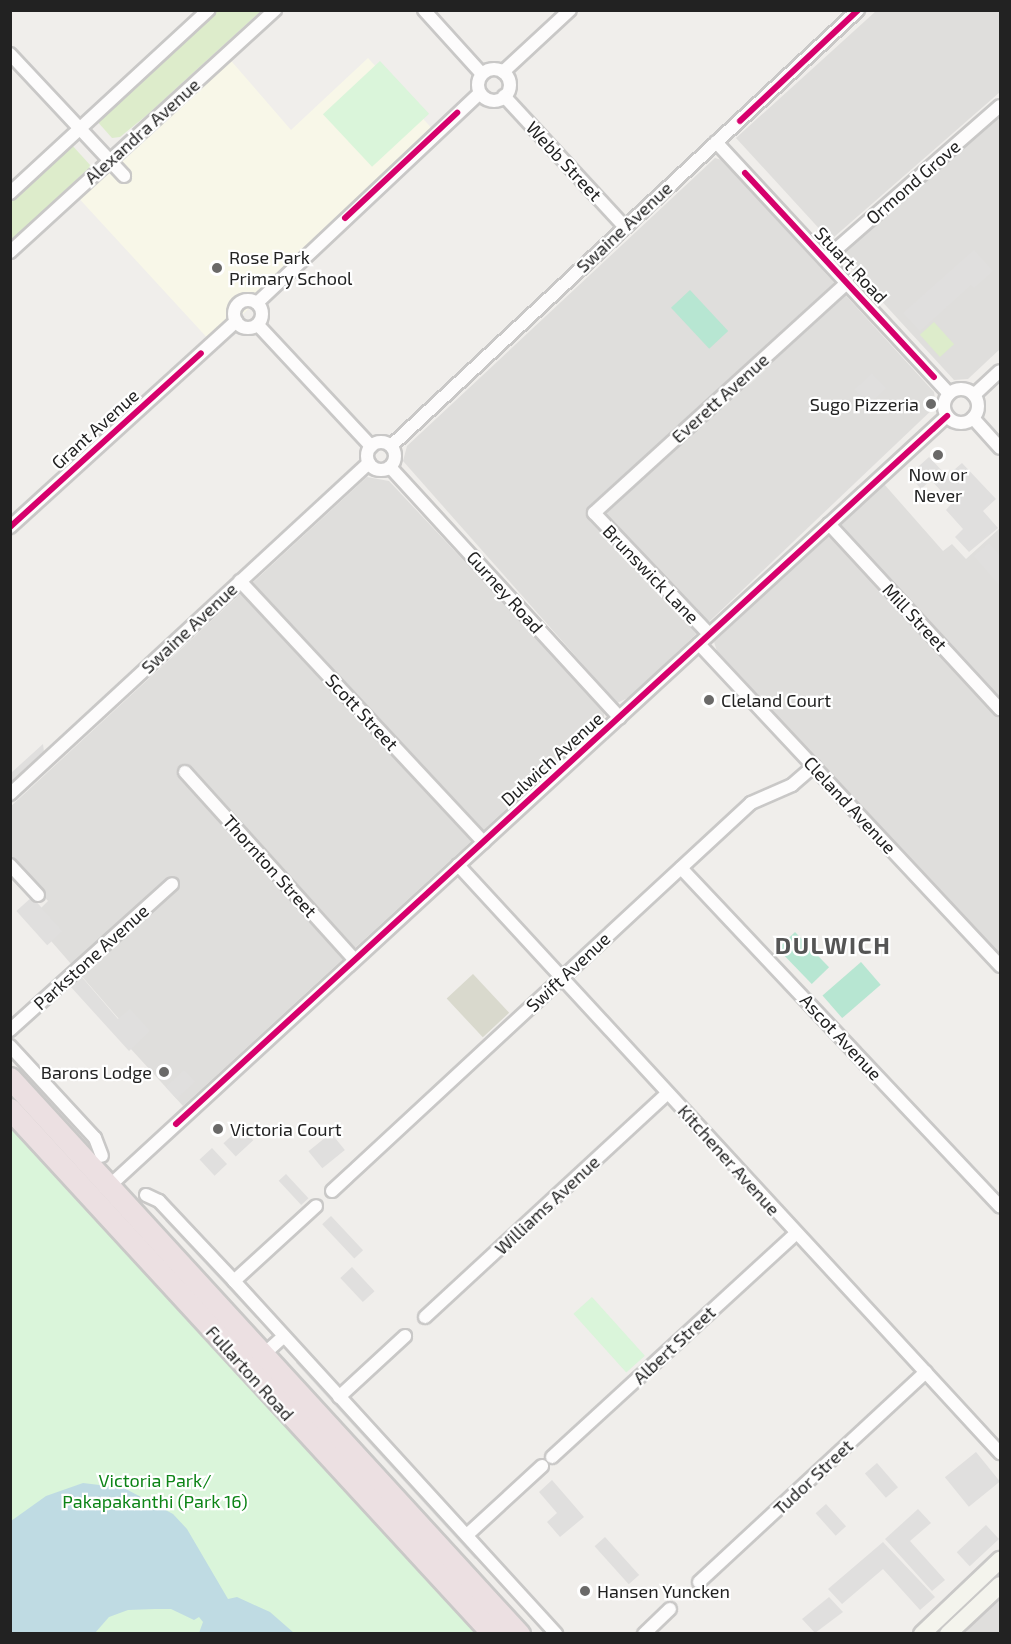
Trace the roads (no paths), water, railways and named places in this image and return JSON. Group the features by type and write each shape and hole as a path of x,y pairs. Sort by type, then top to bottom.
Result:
{"highway":[{"name":"Fullarton Road","path":"10,1078 101,1193 247,1370 493,1634"},
{"name":"Fullarton Road","path":"10,1109 101,1193 263,1355 519,1634"},
{"path":"247,1370 263,1355"}],"main road":[{"path":"922,1634 1000,1560"},
{"path":"948,1634 1000,1585"}],"street":[{"path":"10,193 208,10"},
{"name":"Alexandra Avenue","path":"10,252 275,10"},
{"path":"424,10 482,74"},
{"path":"503,72 570,10"},
{"name":"Swaine Avenue","path":"391,446 624,226 858,10"},
{"path":"10,54 124,176"},
{"path":"492,69 503,72 509,86 504,96 489,100 480,93 478,83 482,74 492,69"},
{"path":"258,324 244,327 236,321 234,311 240,302 257,303 480,93"},
{"name":"Webb Street","path":"504,96 624,226"},
{"name":"Ormond Grove","path":"825,259 1000,106"},
{"name":"Stuart Road","path":"716,142 949,394"},
{"name":"Everett Avenue","path":"594,513 847,283"},
{"path":"257,303 262,316 258,324"},
{"name":"Grant Avenue","path":"10,527 236,321"},
{"path":"258,324 371,446"},
{"path":"974,395 1000,370"},
{"path":"959,389 974,395 978,409 973,418 959,423 947,416 944,402 949,394 959,389"},
{"name":"Dulwich Avenue","path":"101,1193 947,416"},
{"path":"973,418 1000,448"},
{"path":"380,442 391,446 395,455 390,467 381,470 369,463 367,454 371,446 380,442"},
{"name":"Swaine Avenue","path":"10,794 369,463"},
{"name":"Gurney Road","path":"390,467 620,718"},
{"name":"Brunswick Lane","path":"594,513 709,634"},
{"name":"Mill Street","path":"829,524 1000,709"},
{"name":"Scott Street","path":"240,581 483,842"},
{"name":"Cleland Avenue","path":"699,644 1000,966"},
{"name":"Swift Avenue","path":"332,1191 752,803 792,785 813,766"},
{"name":"Thornton Street","path":"185,772 355,960"},
{"path":"10,865 38,895"},
{"name":"Kitchener Avenue","path":"458,865 1000,1453"},
{"name":"Ascot Avenue","path":"681,868 1000,1206"},
{"name":"Parkstone Avenue","path":"10,1030 172,884"},
{"path":"10,1046 95,1138 102,1156"},
{"name":"Williams Avenue","path":"425,1317 668,1093"},
{"path":"146,1195 159,1201 234,1281 556,1634"},
{"path":"234,1281 316,1206"},
{"name":"Albert Street","path":"552,1457 795,1233"},
{"name":"Fullarton Road","path":"263,1355 284,1336"},
{"path":"339,1397 405,1336"},
{"name":"Tudor Street","path":"699,1582 926,1372"},
{"path":"467,1535 542,1466"},
{"path":"644,1634 670,1609"}],"water":[{"path":"83,1483 124,1488 173,1514 187,1529 228,1599 237,1597 270,1612 294,1633 199,1633 203,1622 199,1617 194,1620 171,1609 155,1609 128,1610 109,1617 95,1633 11,1633 11,1521 46,1496"}],"place":[{"name":"Rose Park Primary School","path":"217,268"},
{"name":"Sugo Pizzeria","path":"931,404"},
{"name":"Now or Never","path":"938,455"},
{"name":"Cleland Court","path":"709,700"},
{"name":"Barons Lodge","path":"164,1072"},
{"name":"Victoria Court","path":"218,1129"},
{"name":"Hansen Yuncken","path":"585,1591"}],"district":[{"name":"DULWICH","path":"833,945"}],"park label":[{"name":"Victoria Park/ Pakapakanthi (Park 16)","path":"155,1491"}]}
